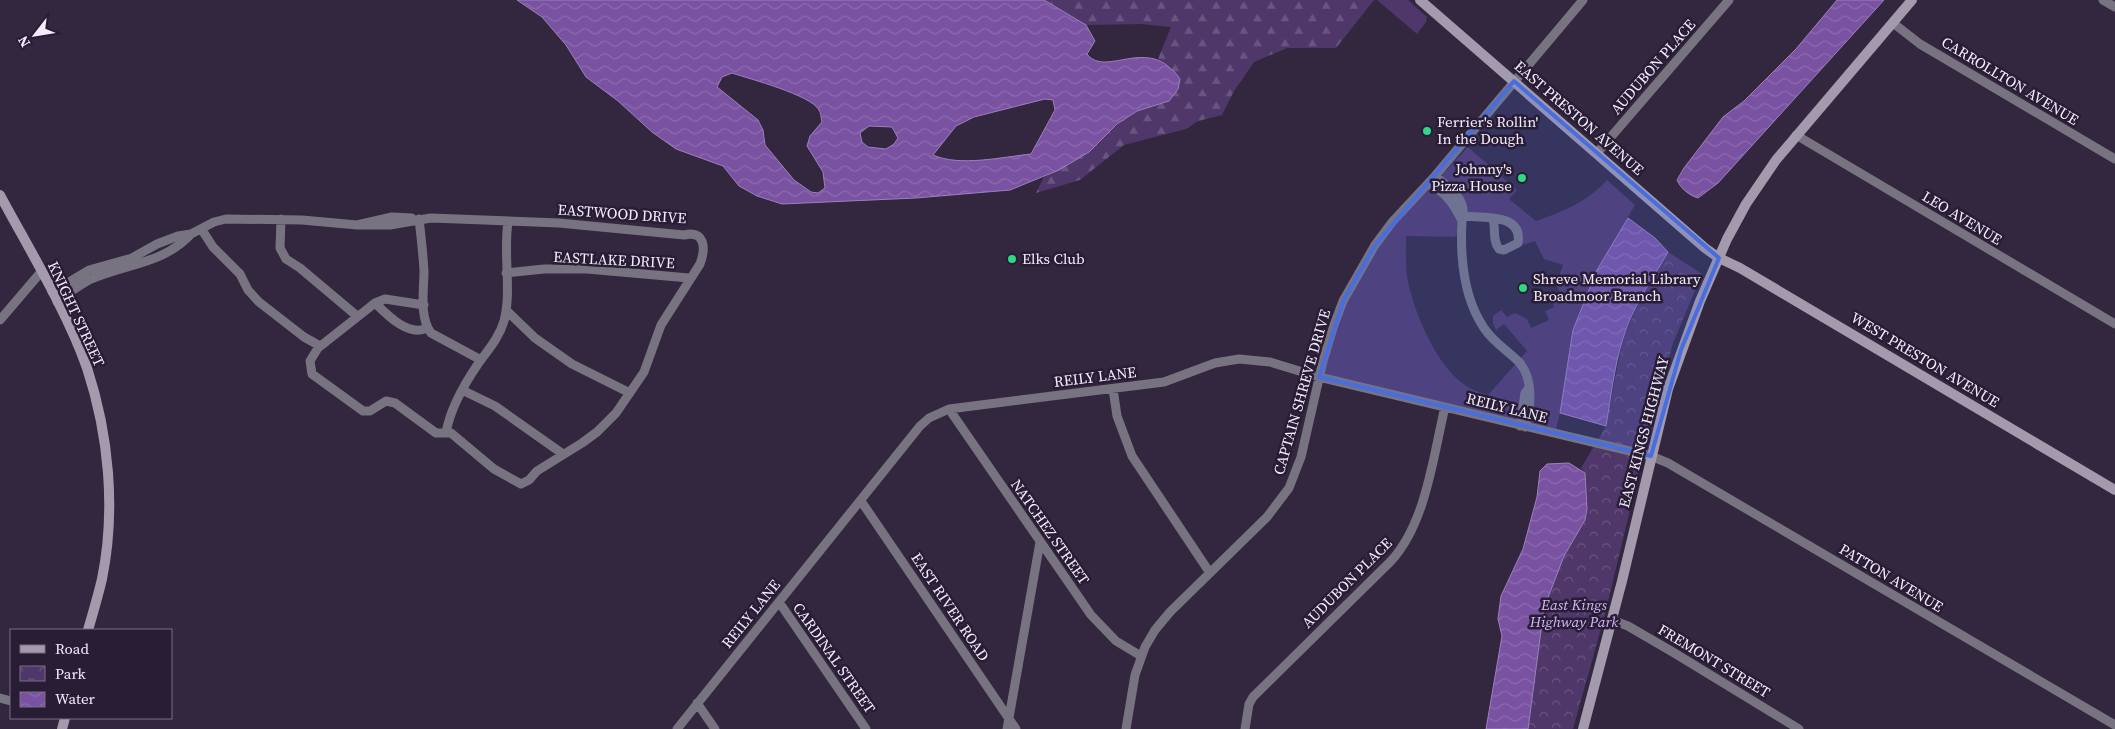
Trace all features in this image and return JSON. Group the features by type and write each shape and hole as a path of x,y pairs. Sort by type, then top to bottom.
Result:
{"street":[{"name":"EAST PRESTON AVENUE","path":"1420,0 1705,248 1719,258"},
{"name":"CAPTAIN SHREVE DRIVE","path":"1126,729 1135,675 1141,656 1161,622 1268,517 1289,488 1301,457 1319,377 1334,325 1343,301 1358,272 1393,221 1435,176 1584,0"},
{"name":"AUDUBON PLACE","path":"1597,153 1729,0"},
{"name":"EAST KINGS HIGHWAY","path":"1583,729 1612,620 1668,389 1681,350 1719,258 1737,220 1755,189 1796,135 1912,0"},
{"path":"2103,0 2115,7"},
{"name":"CARROLLTON AVENUE","path":"1892,23 1920,44 2115,159"},
{"name":"LEO AVENUE","path":"1796,135 2115,324"},
{"path":"1435,176 1456,194 1464,209 1460,248 1467,291 1483,327 1497,345 1519,362 1528,376 1530,404 1523,427"},
{"path":"1428,184 1442,192 1456,207 1462,218"},
{"name":"KNIGHT STREET","path":"0,195 52,292 87,369 105,445 108,535 102,579 88,629"},
{"name":"EASTWOOD DRIVE","path":"52,292 89,270 138,255 151,247 178,236 202,230 214,222 226,219 281,220 357,225 392,217 559,223 684,235 696,234 702,242 703,256 661,325 644,372 616,413 597,432 537,470 529,480 521,484 494,469 451,433 436,433 395,403 383,402 366,412 349,403 312,374 310,361 320,346 375,304"},
{"path":"1462,218 1493,219"},
{"path":"419,219 424,269 424,305 428,328 431,332 481,360"},
{"path":"281,220 280,248 286,259 300,268 357,316"},
{"path":"446,433 462,390 481,360 488,353 500,330 506,310 508,289 506,239 508,222"},
{"path":"202,230 213,247 240,274 248,290 258,302 304,337 320,346"},
{"name":"EASTWOOD DRIVE","path":"57,302 89,280 142,264 169,252 181,245 191,234"},
{"name":"WEST PRESTON AVENUE","path":"1719,258 1740,268 2115,490"},
{"name":"EASTLAKE DRIVE","path":"506,274 544,269 587,269 689,278"},
{"path":"0,320 41,272"},
{"path":"424,305 385,299 375,304 398,323 410,330 428,328"},
{"path":"506,310 536,338 572,364 630,393"},
{"name":"REILY LANE","path":"677,729 920,426 934,415 949,409 1164,382 1215,363 1239,359 1270,362 1319,377 1523,427 1652,456"},
{"path":"1113,389 1117,416 1132,456 1210,573"},
{"path":"462,390 495,406 563,454"},
{"name":"AUDUBON PLACE","path":"1245,729 1252,697 1391,561 1408,540 1416,524 1445,407"},
{"name":"NATCHEZ STREET","path":"949,409 1101,627 1116,641 1141,656"},
{"name":"PATTON AVENUE","path":"1652,456 1668,463 1729,498 2115,725"},
{"name":"EAST RIVER ROAD","path":"861,501 1016,729"},
{"path":"1007,729 1040,542"},
{"name":"CARDINAL STREET","path":"778,602 866,729"},
{"name":"FREMONT STREET","path":"1612,620 1628,626 1799,729"},
{"path":"698,704 715,729"}],"highlighted area":[{"path":"1514,81 1719,258 1681,350 1651,456 1319,377 1343,301 1375,245"}],"green space":[{"path":"1044,0 1374,0 1336,48 1287,48 1254,62 1234,91 1222,115 1198,121 1186,129 1124,145 1080,180 1036,193 1044,177 1089,152 1119,123 1137,111 1169,101 1172,67 1158,59 1171,27 1141,24 1086,25"},
{"path":"1377,0 1408,0 1427,17 1426,22 1417,34"},
{"path":"1467,148 1517,190 1509,199 1536,221 1575,205 1607,180 1635,205 1599,267 1573,330 1555,434 1319,377 1343,301 1408,203 1433,188 1455,207 1461,233 1454,237 1406,236 1408,284 1432,345 1449,370 1470,388 1488,395 1527,351 1504,324 1496,330 1493,316 1501,310 1507,317 1515,313 1527,319 1531,328 1549,320 1545,311 1554,307 1550,298 1560,293 1556,284 1563,265 1544,259 1535,241 1522,245 1513,224 1463,216 1464,209 1440,180 1443,174"},
{"name":"East Kings Highway Park","path":"1668,252 1702,274 1673,343 1642,460 1605,614 1573,729 1528,729 1544,608 1564,556 1585,520 1585,473 1581,468 1606,426 1623,338 1637,307"}],"water":[{"path":"517,0 1044,0 1086,25 1095,41 1087,54 1095,60 1105,62 1142,57 1155,59 1168,66 1180,79 1178,89 1169,101 1137,111 1117,124 1089,152 1059,170 1010,190 916,198 782,204 757,196 739,186 723,166 676,149 652,132 618,101 586,77 566,45 542,17","holes":["732,73 793,93 814,104 821,114 822,122 810,136 807,146 823,172 825,188 818,193 811,192 794,180 765,145 763,130 758,120 717,87 722,77","1045,99 1053,100 1055,110 1031,154 968,161 944,159 933,155 956,126 974,117","869,126 892,127 898,138 894,144 886,149 868,147 862,142 860,133"]},
{"path":"1837,0 1884,0 1718,183 1698,198 1691,195 1677,180 1684,168 1723,117 1744,101 1796,49"},
{"path":"1628,218 1655,238 1668,252 1643,294 1623,338 1617,360 1606,426 1560,413 1573,330 1597,270"},
{"path":"1569,463 1585,473 1587,509 1585,520 1564,556 1544,608 1528,729 1486,729 1502,636 1498,619 1501,596 1523,549 1537,497 1540,471 1547,464"}],"place":[{"name":"Ferrier's Rollin' In the Dough","path":"1427,131"},
{"name":"Johnny's Pizza House","path":"1522,178"},
{"name":"Elks Club","path":"1012,259"},
{"name":"Shreve Memorial Library Broadmoor Branch","path":"1523,288"}]}
